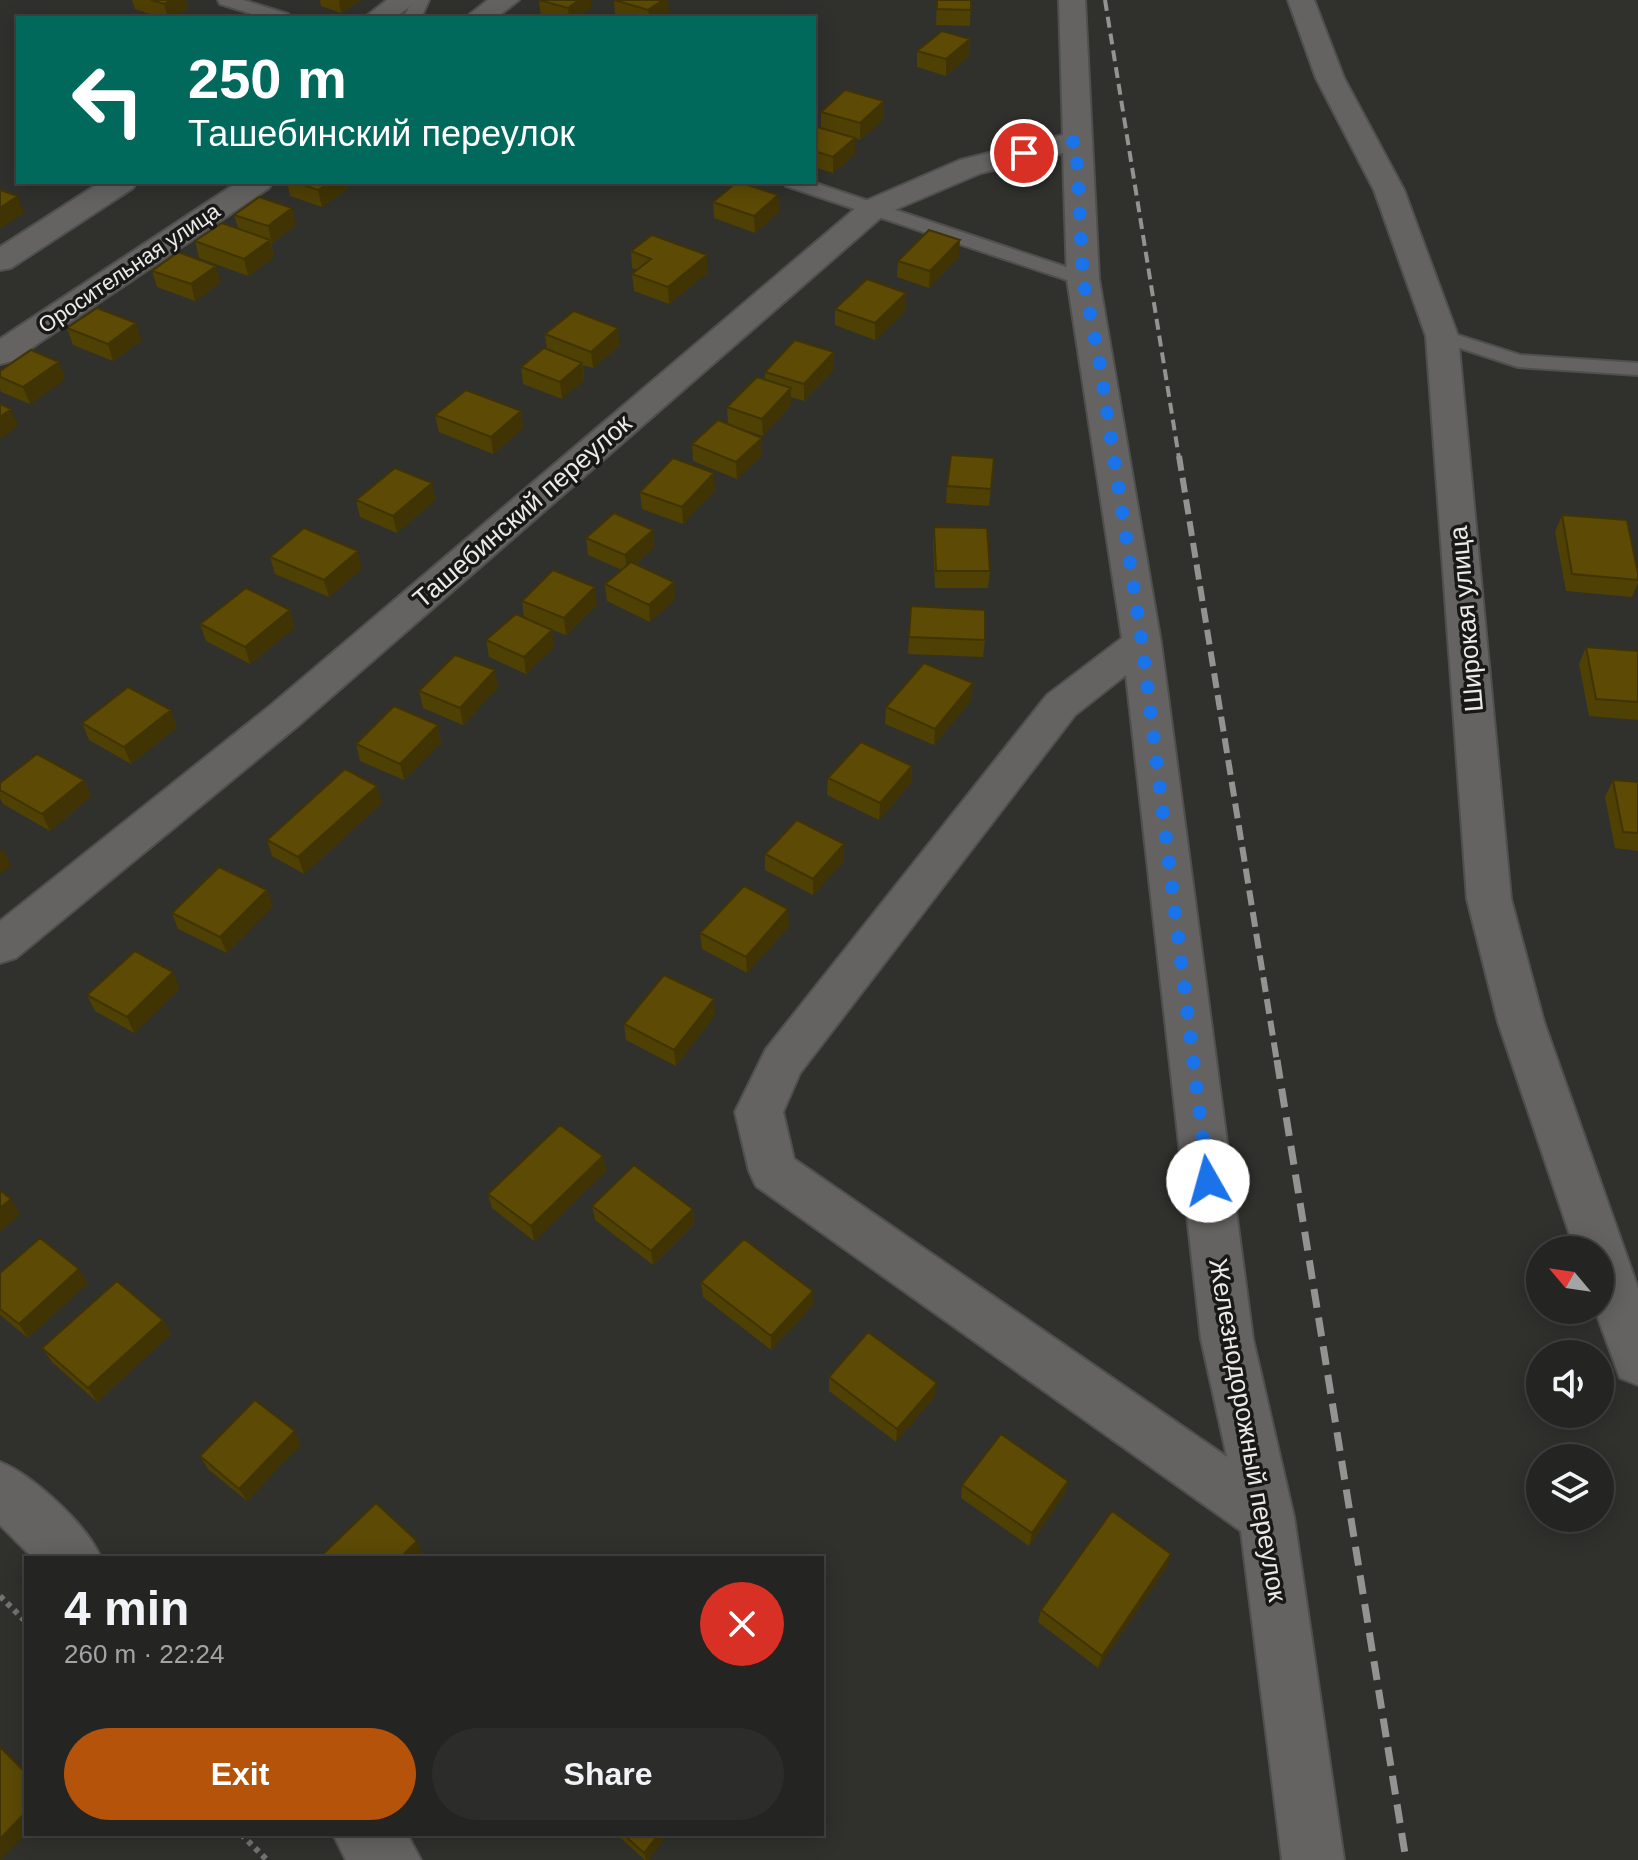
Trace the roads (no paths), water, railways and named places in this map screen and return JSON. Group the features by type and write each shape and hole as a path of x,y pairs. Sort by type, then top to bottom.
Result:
{"street":[{"path":"380,16 405,0"},
{"path":"481,16 506,0"},
{"name":"Железнодорожный переулок","path":"1072,0 1083,279 1099,359 1142,643 1227,1339 1267,1517 1313,1860"},
{"name":"Широкая улица","path":"1301,0 1330,78 1389,190 1442,336 1489,899 1521,1022 1595,1236"},
{"name":"Ташебинский переулок","path":"0,946 285,715 874,208 971,166 1076,141"},
{"path":"0,261 119,184"},
{"name":"Оросительная улица","path":"0,354 255,184"},
{"path":"1142,643 1061,705 782,1062 759,1112 773,1171 1267,1517"},
{"name":"Широкая улица","path":"1614,1291 1638,1361"},
{"path":"0,1488 71,1556"},
{"path":"365,1836 390,1860"}],"lane":[{"path":"226,0 276,16"},
{"path":"799,184 1083,279"},
{"path":"1442,336 1518,361 1638,369"}],"railway":[{"path":"1105,0 1179,458"},
{"path":"1179,456 1277,1062"},
{"path":"1277,1060 1406,1860"}]}
